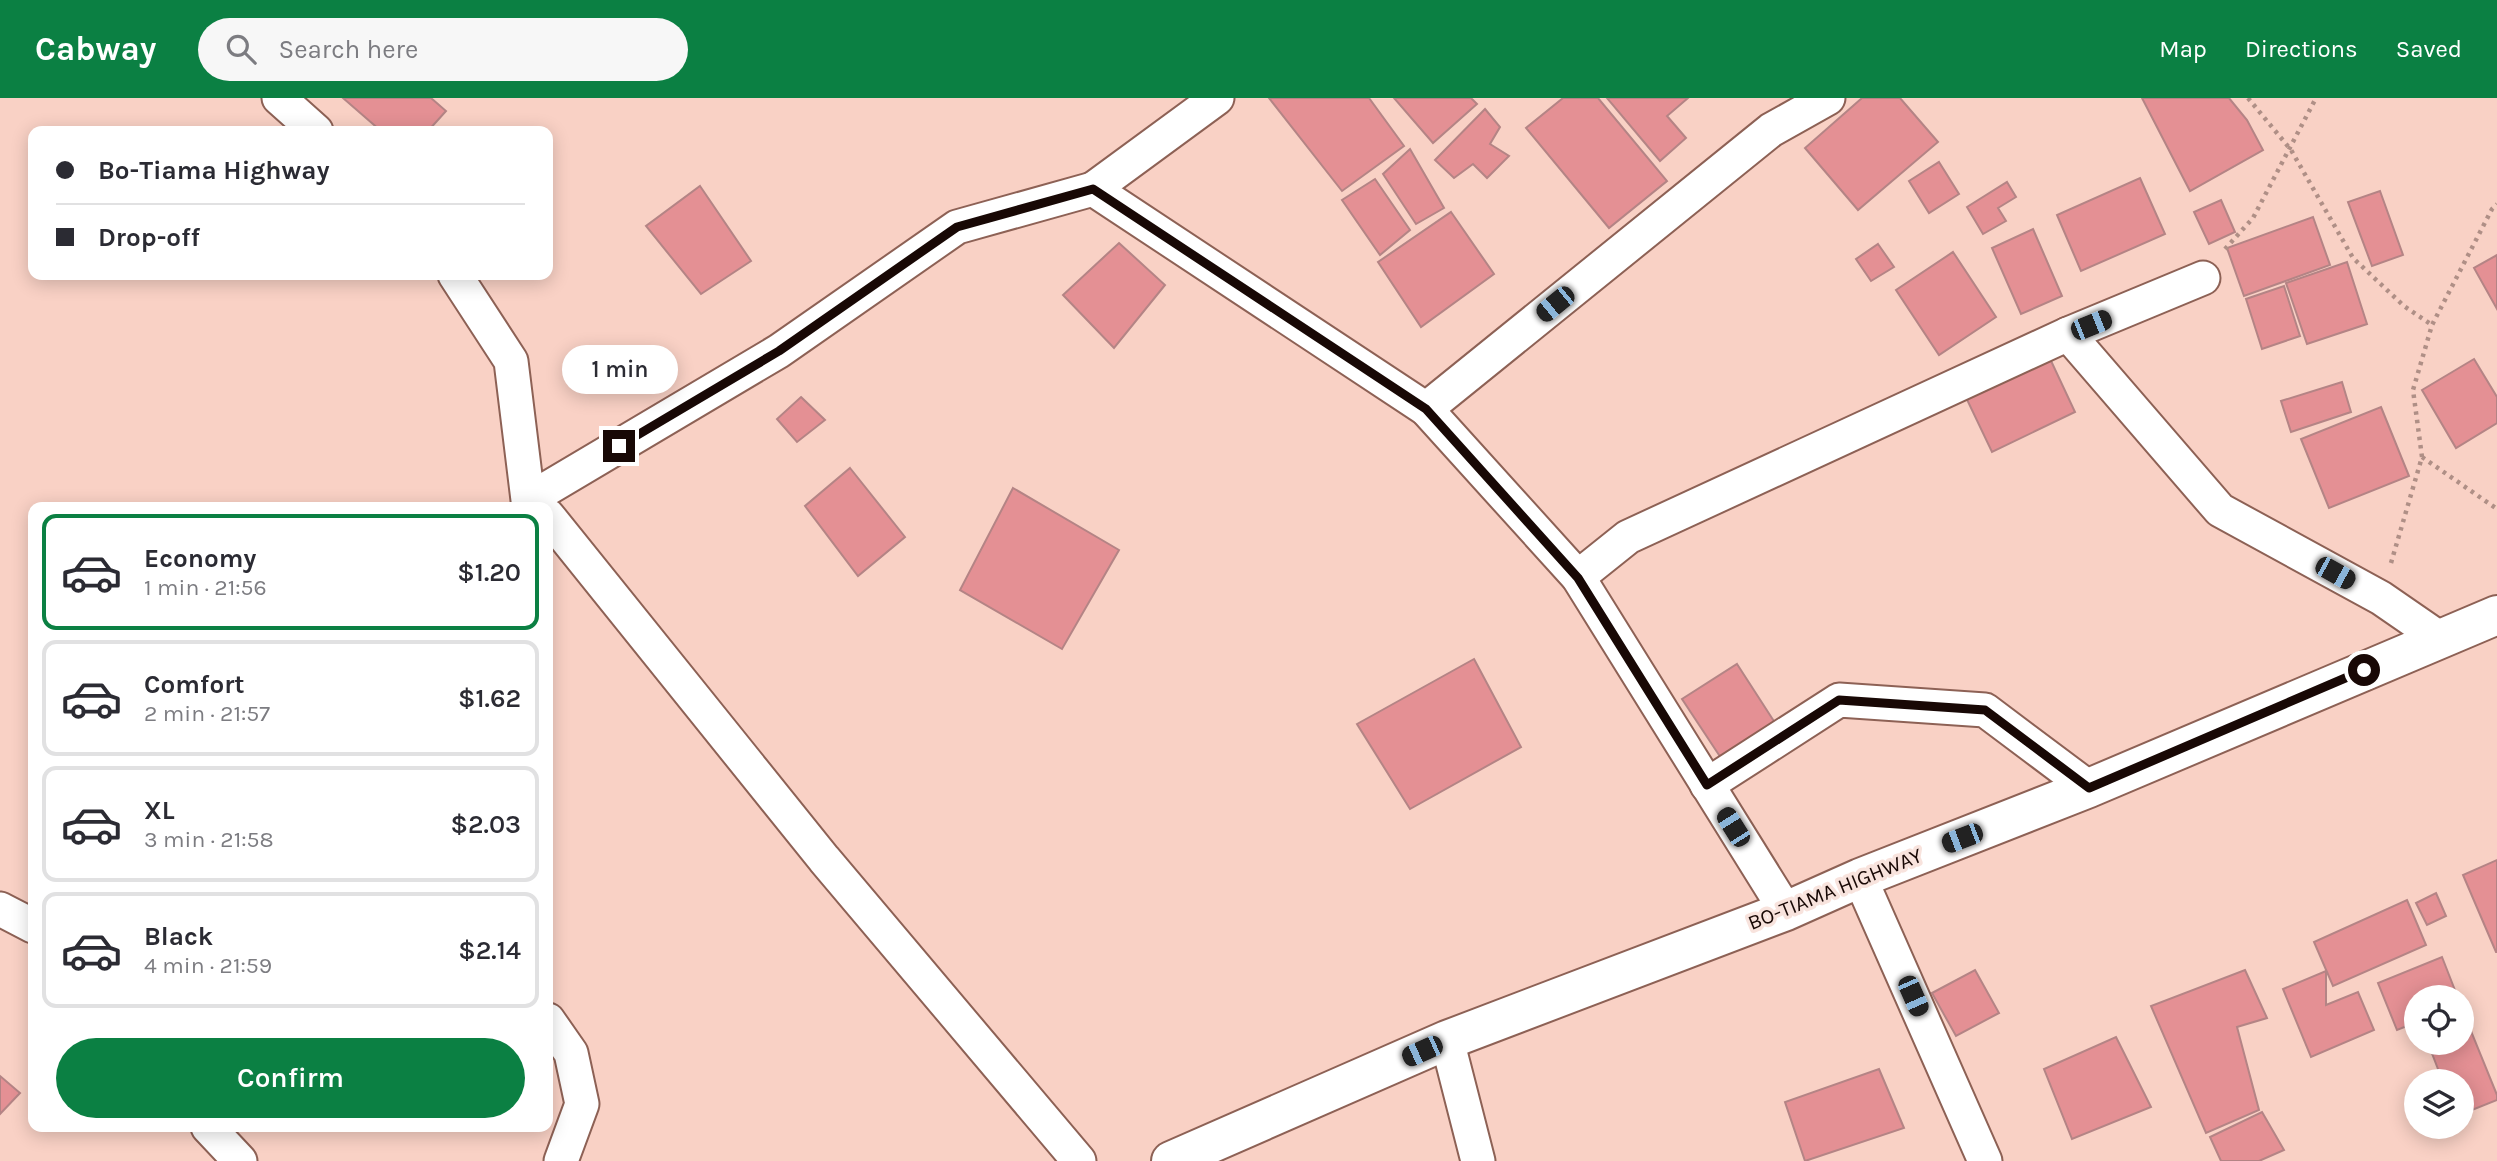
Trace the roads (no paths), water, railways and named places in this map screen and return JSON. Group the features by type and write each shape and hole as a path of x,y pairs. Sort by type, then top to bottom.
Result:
{"highway":[{"name":"BO-TIAMA HIGHWAY","path":"1171,1161 1447,1040 1786,911 1860,877 2089,788 2497,615"}],"street":[{"path":"279,98 310,126"},
{"path":"542,502 779,351 957,227 1093,189 1217,98"},
{"path":"1426,409 1771,130 1828,98"},
{"path":"1093,189 1426,409 1578,578 1786,911"},
{"path":"1578,578 1629,537 2068,334 2203,278"},
{"path":"458,280 511,361 532,502"},
{"path":"2068,334 2220,510 2381,598 2439,638"},
{"path":"553,532 1079,1161"},
{"path":"1707,785 1839,700 1985,710 2089,788"},
{"path":"1860,877 1985,1161"},
{"path":"0,909 28,923"},
{"path":"553,1027 571,1053 582,1104 561,1161"},
{"path":"1447,1040 1478,1161"},
{"path":"213,1132 240,1161"}]}
